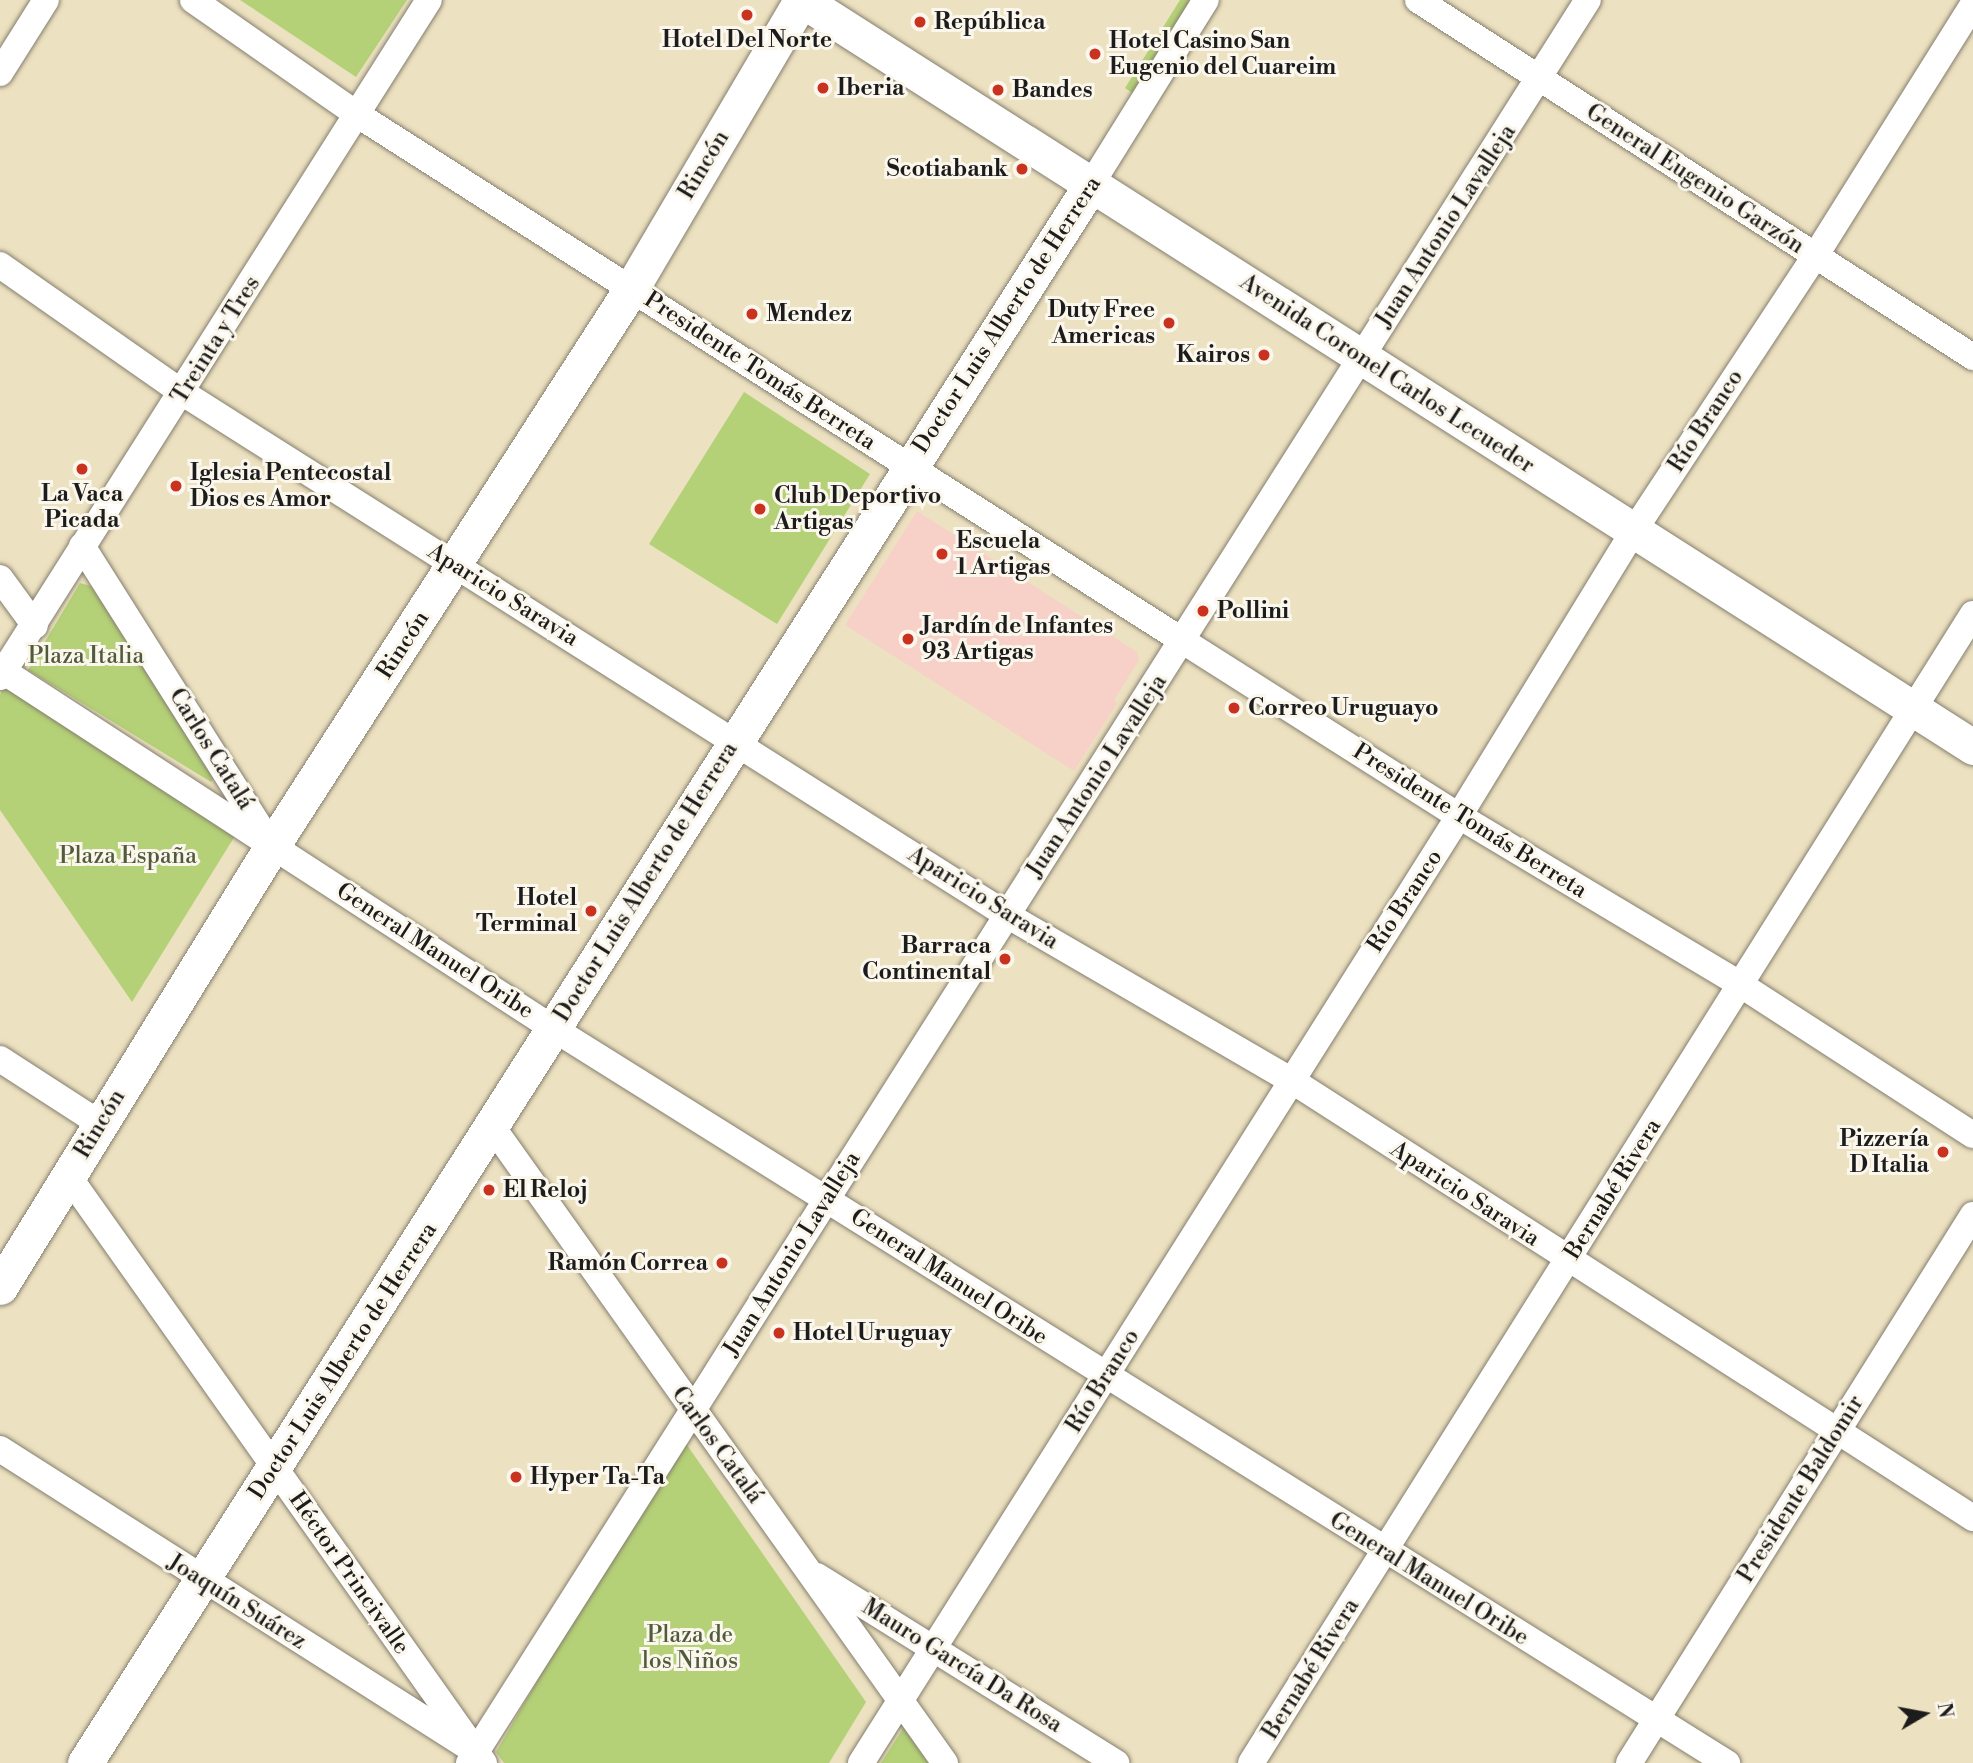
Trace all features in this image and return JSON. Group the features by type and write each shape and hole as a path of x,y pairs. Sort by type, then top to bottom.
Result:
{"main road":[{"name":"Avenida Coronel Carlos Lecueder","path":"802,0 1973,747"},
{"name":"Rincón","path":"0,1287 272,846 631,289 802,0"},
{"name":"Doctor Luis Alberto de Herrera","path":"85,1763 1090,186"}],"street":[{"path":"0,73 46,0"},
{"name":"Presidente Tomás Berreta","path":"193,0 358,115 909,467 1460,816 1741,985 1973,1135"},
{"name":"Treinta y Tres","path":"1,673 183,393 429,0"},
{"name":"Doctor Luis Alberto de Herrera","path":"1090,186 1206,0"},
{"name":"General Eugenio Garzón","path":"1418,0 1541,77 1814,258 1973,357"},
{"name":"Juan Antonio Lavalleja","path":"476,1759 692,1410 1588,0"},
{"name":"Río Branco","path":"861,1763 1460,816 1633,532 1814,258 1973,5"},
{"name":"Aparicio Saravia","path":"0,265 183,393 1007,915 1291,1080 1568,1261 1973,1518"},
{"name":"Carlos Catalá","path":"82,546 272,846"},
{"path":"0,578 34,626"},
{"name":"Bernabé Rivera","path":"1251,1763 1973,614"},
{"name":"General Manuel Oribe","path":"1,673 554,1029 1384,1552 1727,1763"},
{"path":"0,1059 99,1124"},
{"name":"Carlos Catalá","path":"491,1125 945,1763"},
{"name":"Héctor Princivalle","path":"69,1177 476,1759"},
{"name":"Presidente Baldomir","path":"1629,1763 1973,1215"},
{"name":"Joaquín Suárez","path":"0,1449 476,1759"},
{"name":"Mauro García Da Rosa","path":"807,1569 1116,1763"}],"shaded area":[{"path":"917,511 1137,652 1139,660 1114,700 1117,703 1074,771 845,625"}],"green space":[{"path":"240,0 407,0 356,77"},
{"path":"1180,0 1197,0 1137,96 1125,88"},
{"name":"Club Deportivo Artigas","path":"744,392 870,474 777,624 649,544"},
{"name":"Plaza Italia","path":"80,583 91,586 215,776 211,782 28,670"},
{"name":"Plaza España","path":"6,684 238,831 132,1002 0,810 0,695"},
{"name":"Plaza de los Niños","path":"680,1435 866,1702 829,1763 504,1763 496,1752"},
{"path":"904,1727 928,1763 881,1763"}],"place":[{"name":"Hotel Del Norte","path":"747,15"},
{"name":"República","path":"920,22"},
{"name":"Hotel Casino San Eugenio del Cuareim","path":"1095,54"},
{"name":"Iberia","path":"823,88"},
{"name":"Bandes","path":"998,90"},
{"name":"Scotiabank","path":"1022,169"},
{"name":"Mendez","path":"752,314"},
{"name":"Duty Free Americas","path":"1169,323"},
{"name":"Kairos","path":"1264,355"},
{"name":"La Vaca Picada","path":"82,469"},
{"name":"Iglesia Pentecostal Dios es Amor","path":"176,486"},
{"name":"Club Deportivo Artigas","path":"760,509"},
{"name":"Escuela 1 Artigas","path":"942,554"},
{"name":"Pollini","path":"1203,611"},
{"name":"Jardín de Infantes 93 Artigas","path":"908,639"},
{"name":"Correo Uruguayo","path":"1234,708"},
{"name":"Hotel Terminal","path":"591,911"},
{"name":"Barraca Continental","path":"1005,959"},
{"name":"Pizzería D Italia","path":"1943,1152"},
{"name":"El Reloj","path":"489,1190"},
{"name":"Ramón Correa","path":"722,1263"},
{"name":"Hotel Uruguay","path":"779,1333"},
{"name":"Hyper Ta-Ta","path":"516,1477"}]}
